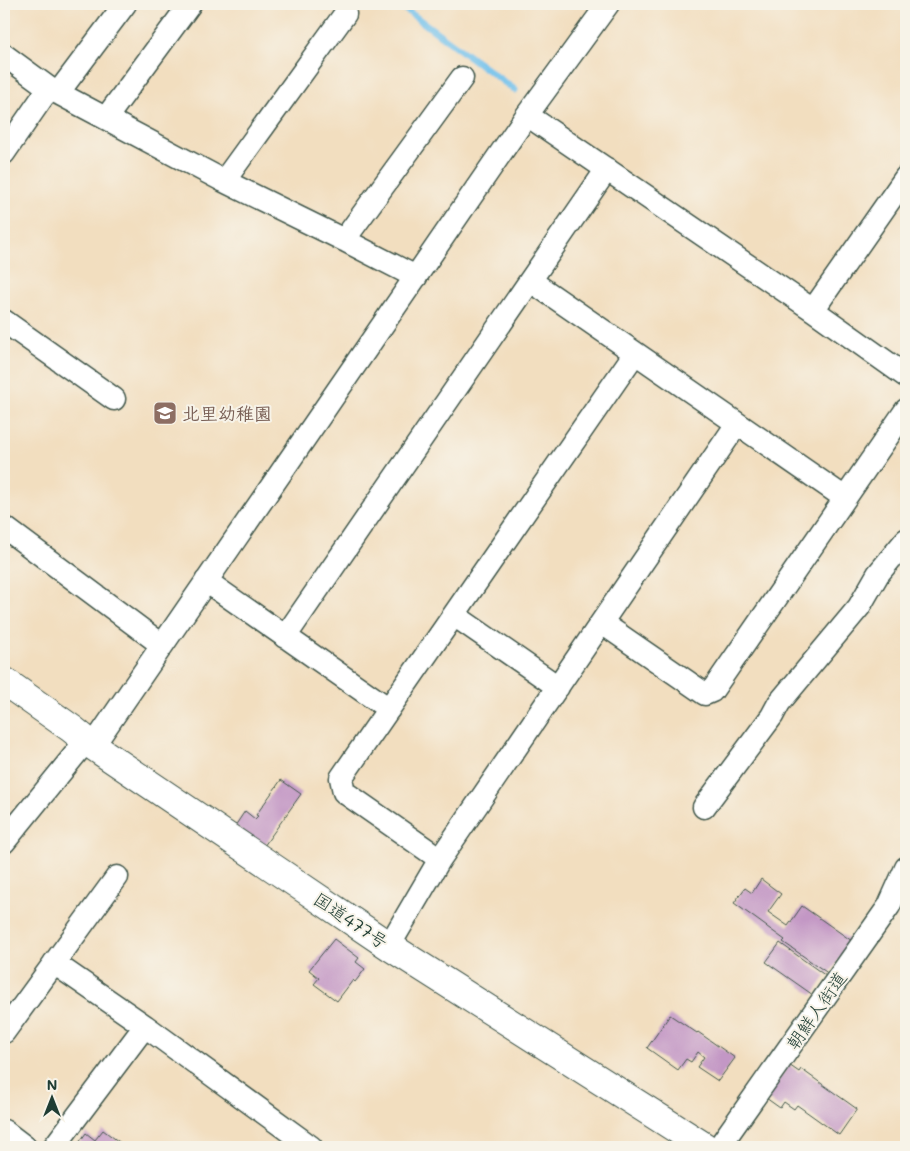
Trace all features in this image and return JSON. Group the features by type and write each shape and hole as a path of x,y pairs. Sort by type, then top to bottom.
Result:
{"highway":[{"name":"国道477号","path":"4,681 90,743 389,946 705,1147"}],"street":[{"path":"4,154 125,4"},
{"path":"106,118 190,4"},
{"path":"4,842 90,743 162,645 528,115 608,4"},
{"path":"224,181 345,14"},
{"path":"4,55 54,90 224,181 416,277"},
{"path":"344,240 462,78"},
{"path":"528,115 906,376"},
{"path":"285,637 607,169"},
{"path":"813,310 906,177"},
{"path":"531,281 845,498"},
{"path":"4,321 114,399"},
{"path":"440,859 344,792 341,778 635,353"},
{"path":"602,622 705,694 712,691 906,410"},
{"path":"389,946 440,859 737,424"},
{"path":"4,527 162,645"},
{"path":"704,806 779,704 858,607 878,574 906,540"},
{"path":"206,582 389,709"},
{"path":"454,615 558,687"},
{"name":"朝鮮人街道","path":"719,1147 890,906 906,868"},
{"path":"4,1032 117,877"},
{"path":"54,963 145,1026 311,1147"},
{"path":"54,1147 145,1026"},
{"path":"4,1131 25,1147"}],"building":[{"path":"281,780 301,794 264,846 235,826 245,811 255,819 258,816 256,815"},
{"path":"761,879 781,894 768,912 788,926 802,906 852,941 829,974 783,942 785,940 734,903 745,888 752,893"},
{"path":"334,939 359,958 356,962 365,969 355,982 353,980 337,1001 314,984 319,978 309,970"},
{"path":"780,943 826,976 813,995 766,962"},
{"path":"670,1015 735,1058 718,1081 697,1067 704,1057 698,1052 691,1062 686,1059 678,1070 647,1048"},
{"path":"789,1065 799,1072 801,1069 857,1109 839,1135 797,1105 794,1109 784,1102 780,1108 766,1098"},
{"path":"103,1130 126,1147 76,1147 86,1133 95,1140"}],"waterway":[{"path":"398,4 515,90"}],"place":[{"name":"北里幼稚園","path":"165,413"}]}
